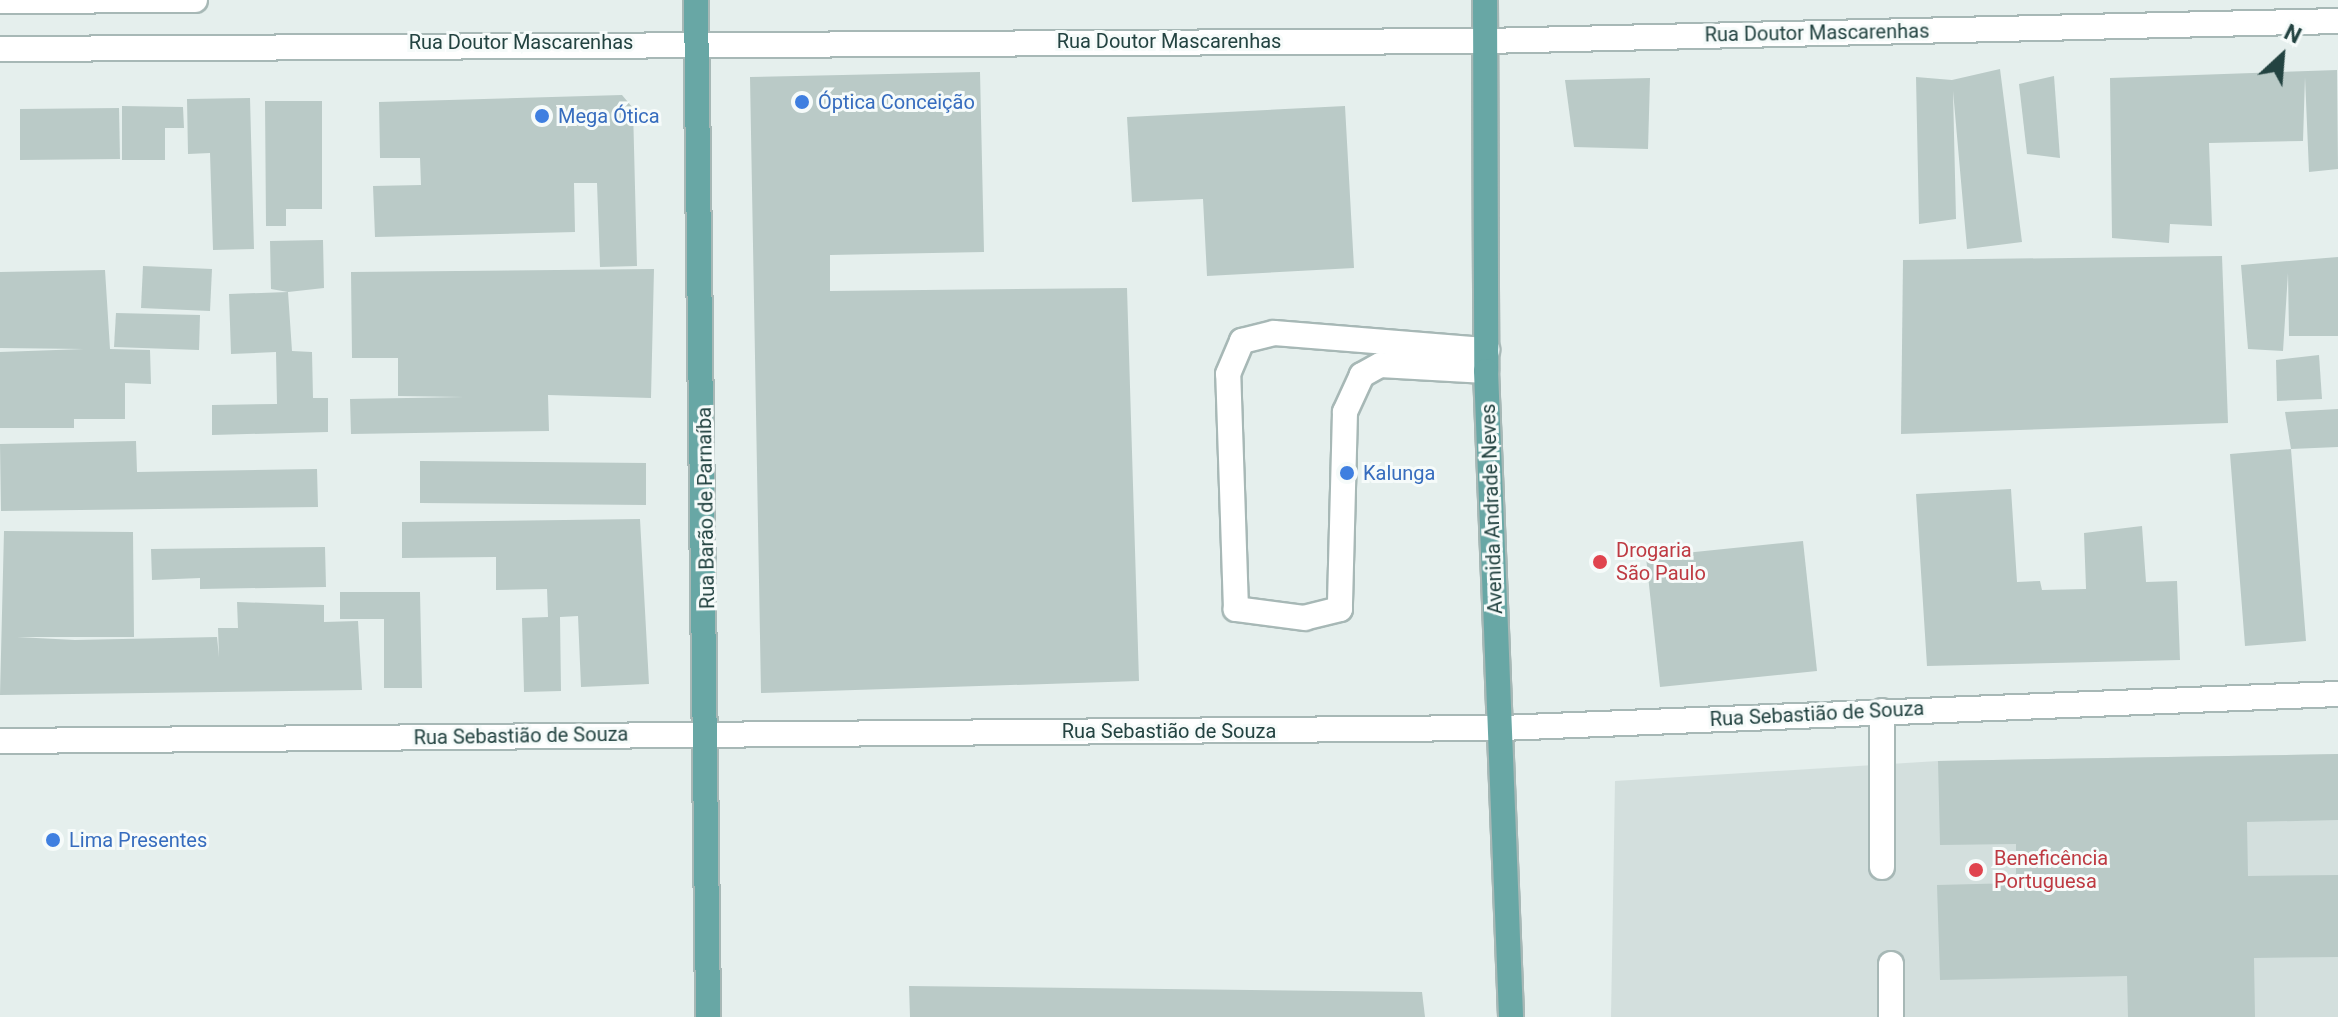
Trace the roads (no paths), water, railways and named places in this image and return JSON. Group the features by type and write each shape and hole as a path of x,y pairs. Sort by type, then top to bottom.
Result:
{"main road":[{"name":"Rua Barão de Parnaíba","path":"696,0 710,734 708,1017"},
{"name":"Avenida Andrade Neves","path":"1485,0 1486,360 1511,1017"}],"street":[{"path":"0,1 195,0"},
{"name":"Rua Doutor Mascarenhas","path":"0,49 697,42 1485,41 2338,21"},
{"path":"1274,333 1486,360 1380,365 1362,375 1345,412 1340,609 1305,618 1236,609 1228,374 1242,341 1274,333"},
{"name":"Rua Sebastião de Souza","path":"0,741 1502,728 2338,694"},
{"path":"1882,711 1882,867"},
{"path":"1891,964 1891,1017"}],"place":[{"name":"Óptica Conceição","path":"802,102"},
{"name":"Mega Ótica","path":"542,116"},
{"name":"Kalunga","path":"1347,473"},
{"name":"Drogaria São Paulo","path":"1600,562"},
{"name":"Lima Presentes","path":"53,840"},
{"name":"Beneficência Portuguesa","path":"1976,870"}]}
